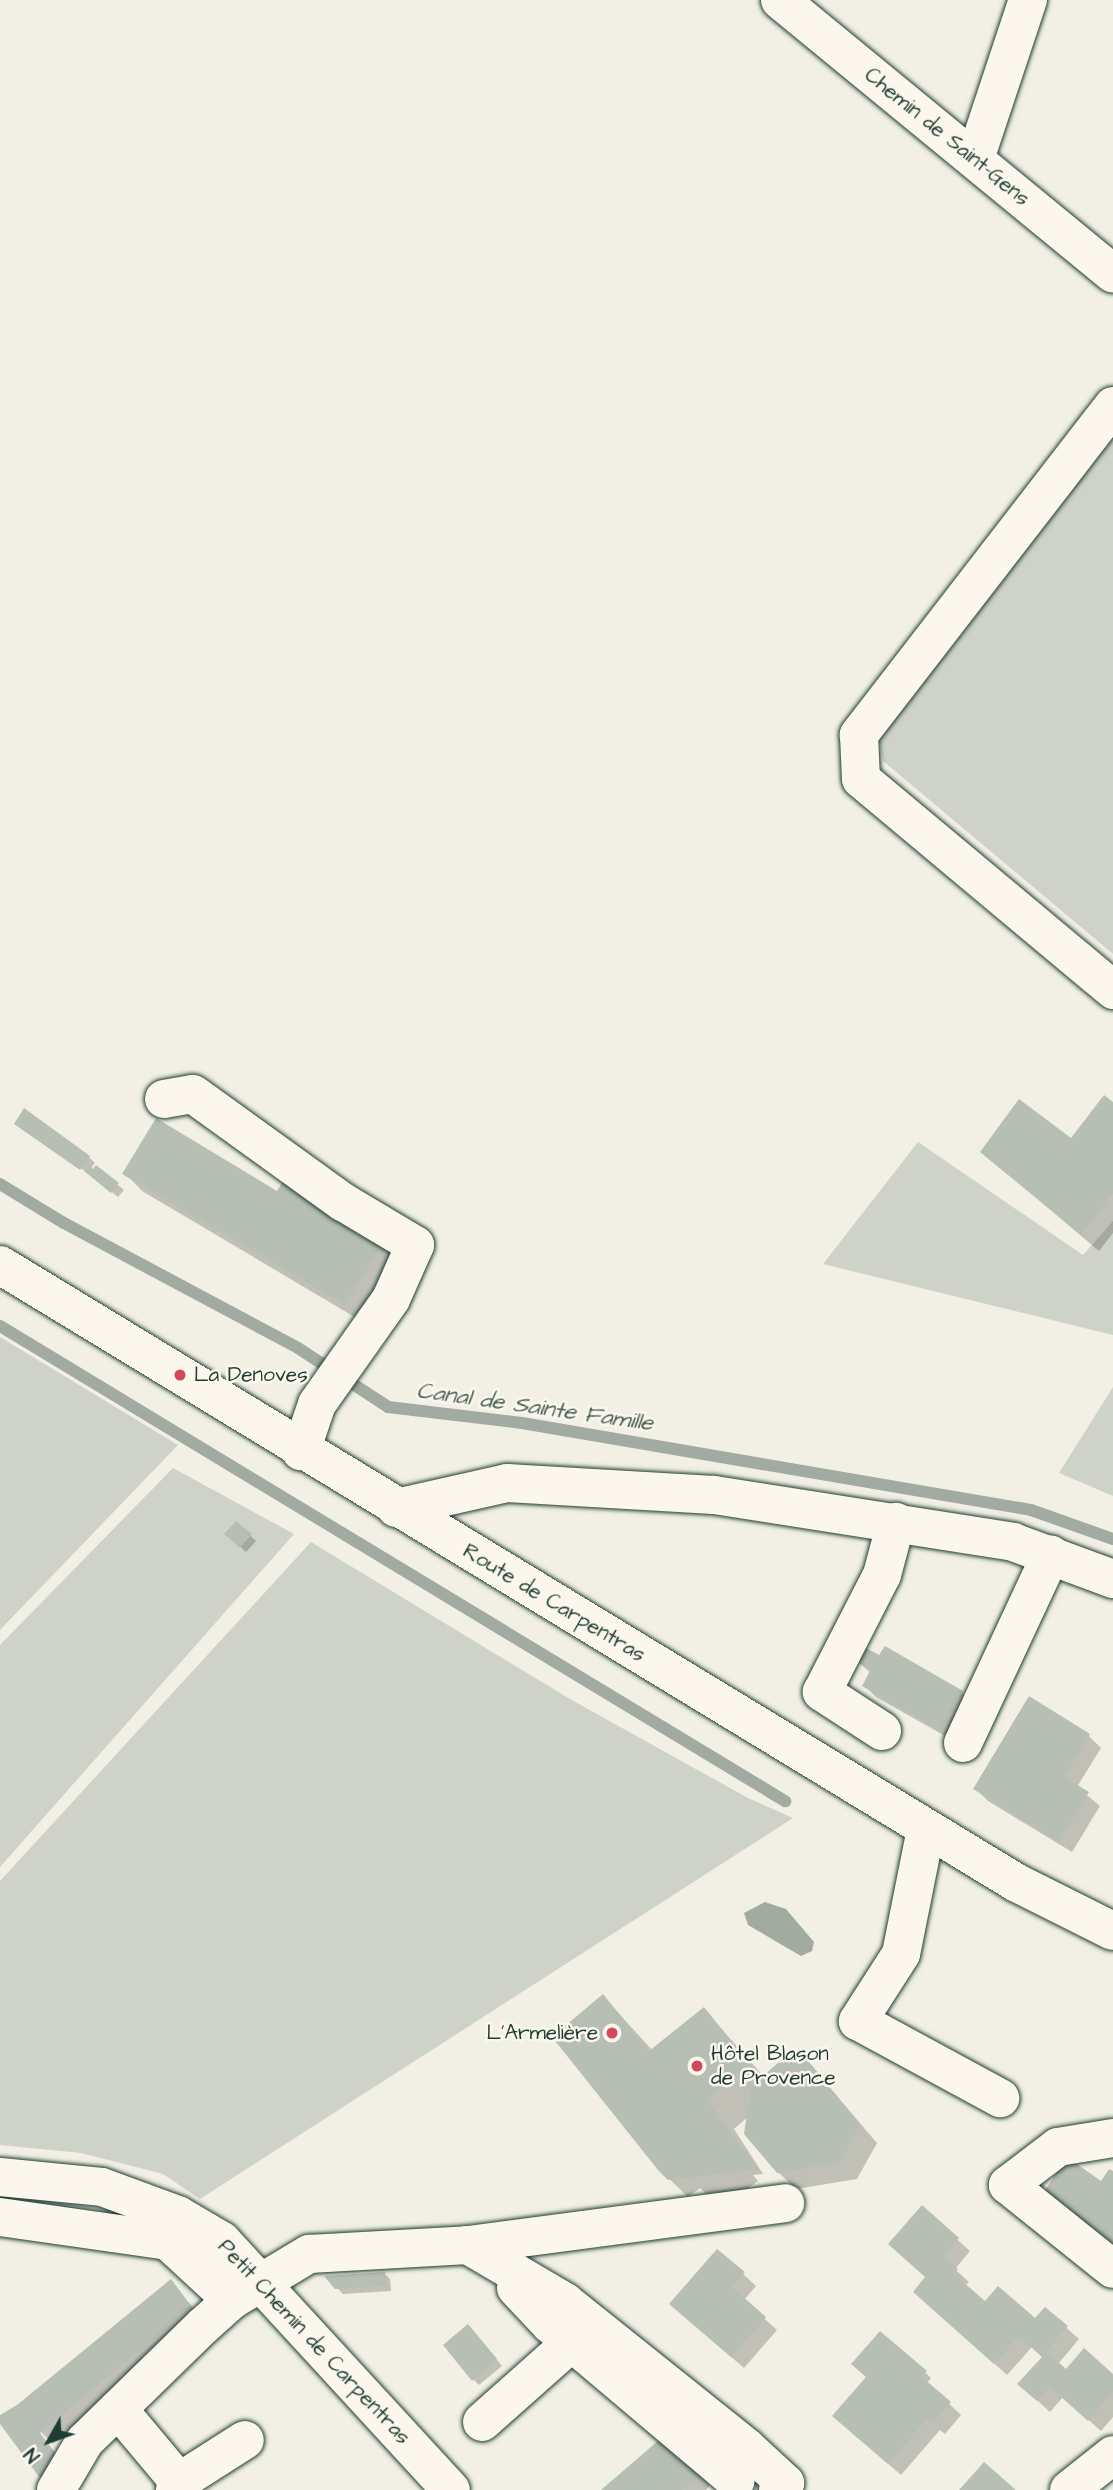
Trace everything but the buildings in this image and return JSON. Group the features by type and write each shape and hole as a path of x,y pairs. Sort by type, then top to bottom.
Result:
{"main road":[{"name":"Chemin de Saint-Gens","path":"780,0 1113,274"},
{"path":"975,159 1028,0"},
{"path":"1113,406 859,735 860,779 1113,990"},
{"path":"164,1099 193,1094 343,1202 415,1245 391,1299 317,1404 301,1451"},
{"name":"Route de Carpentras","path":"0,1265 301,1451 926,1829 1017,1883 1113,1931"},
{"path":"396,1508 507,1483 714,1495 1013,1542 1113,1579"},
{"path":"882,1731 821,1692 882,1575 896,1522"},
{"path":"963,1742 1051,1554"},
{"path":"926,1829 901,1954 858,2021 1000,2098"},
{"path":"1113,2138 1058,2147 1009,2185 1113,2269"},
{"name":"Petit Chemin de Carpentras","path":"0,2177 102,2187 178,2215 222,2241 248,2292 452,2490"},
{"path":"56,2490 85,2441 118,2409 248,2292 309,2254 478,2252 785,2203"},
{"path":"0,2217 168,2241 248,2292"},
{"path":"478,2252 572,2342 736,2481"},
{"path":"478,2252 565,2302 747,2448 785,2483 778,2490"},
{"path":"482,2422 572,2342"},
{"path":"118,2409 177,2486 245,2440"},
{"path":"1069,2490 1113,2455"}],"shaded area":[{"path":"1113,436 1113,954 883,761 879,739"},
{"path":"918,1142 1083,1255 1113,1221 1113,1335 823,1264"},
{"path":"0,1337 178,1445 0,1630"},
{"path":"1113,1387 1113,1496 1059,1473"},
{"path":"173,1468 294,1534 0,1867 0,1645"},
{"path":"311,1542 570,1699 748,1798 793,1818 200,2199 163,2174 81,2153 0,2145 0,1881"},
{"path":"765,1902 786,1909 814,1942 812,1951 801,1956 748,1925 744,1913"}],"waterway":[{"name":"Canal de Sainte Famille","path":"0,1184 64,1223 298,1348 388,1407 522,1423 1031,1510 1113,1539"},
{"path":"0,1326 785,1801"}],"place":[{"name":"La Denoves","path":"180,1375"},
{"name":"L'Armelière","path":"612,2033"},
{"name":"Hôtel Blason de Provence","path":"697,2066"}]}
